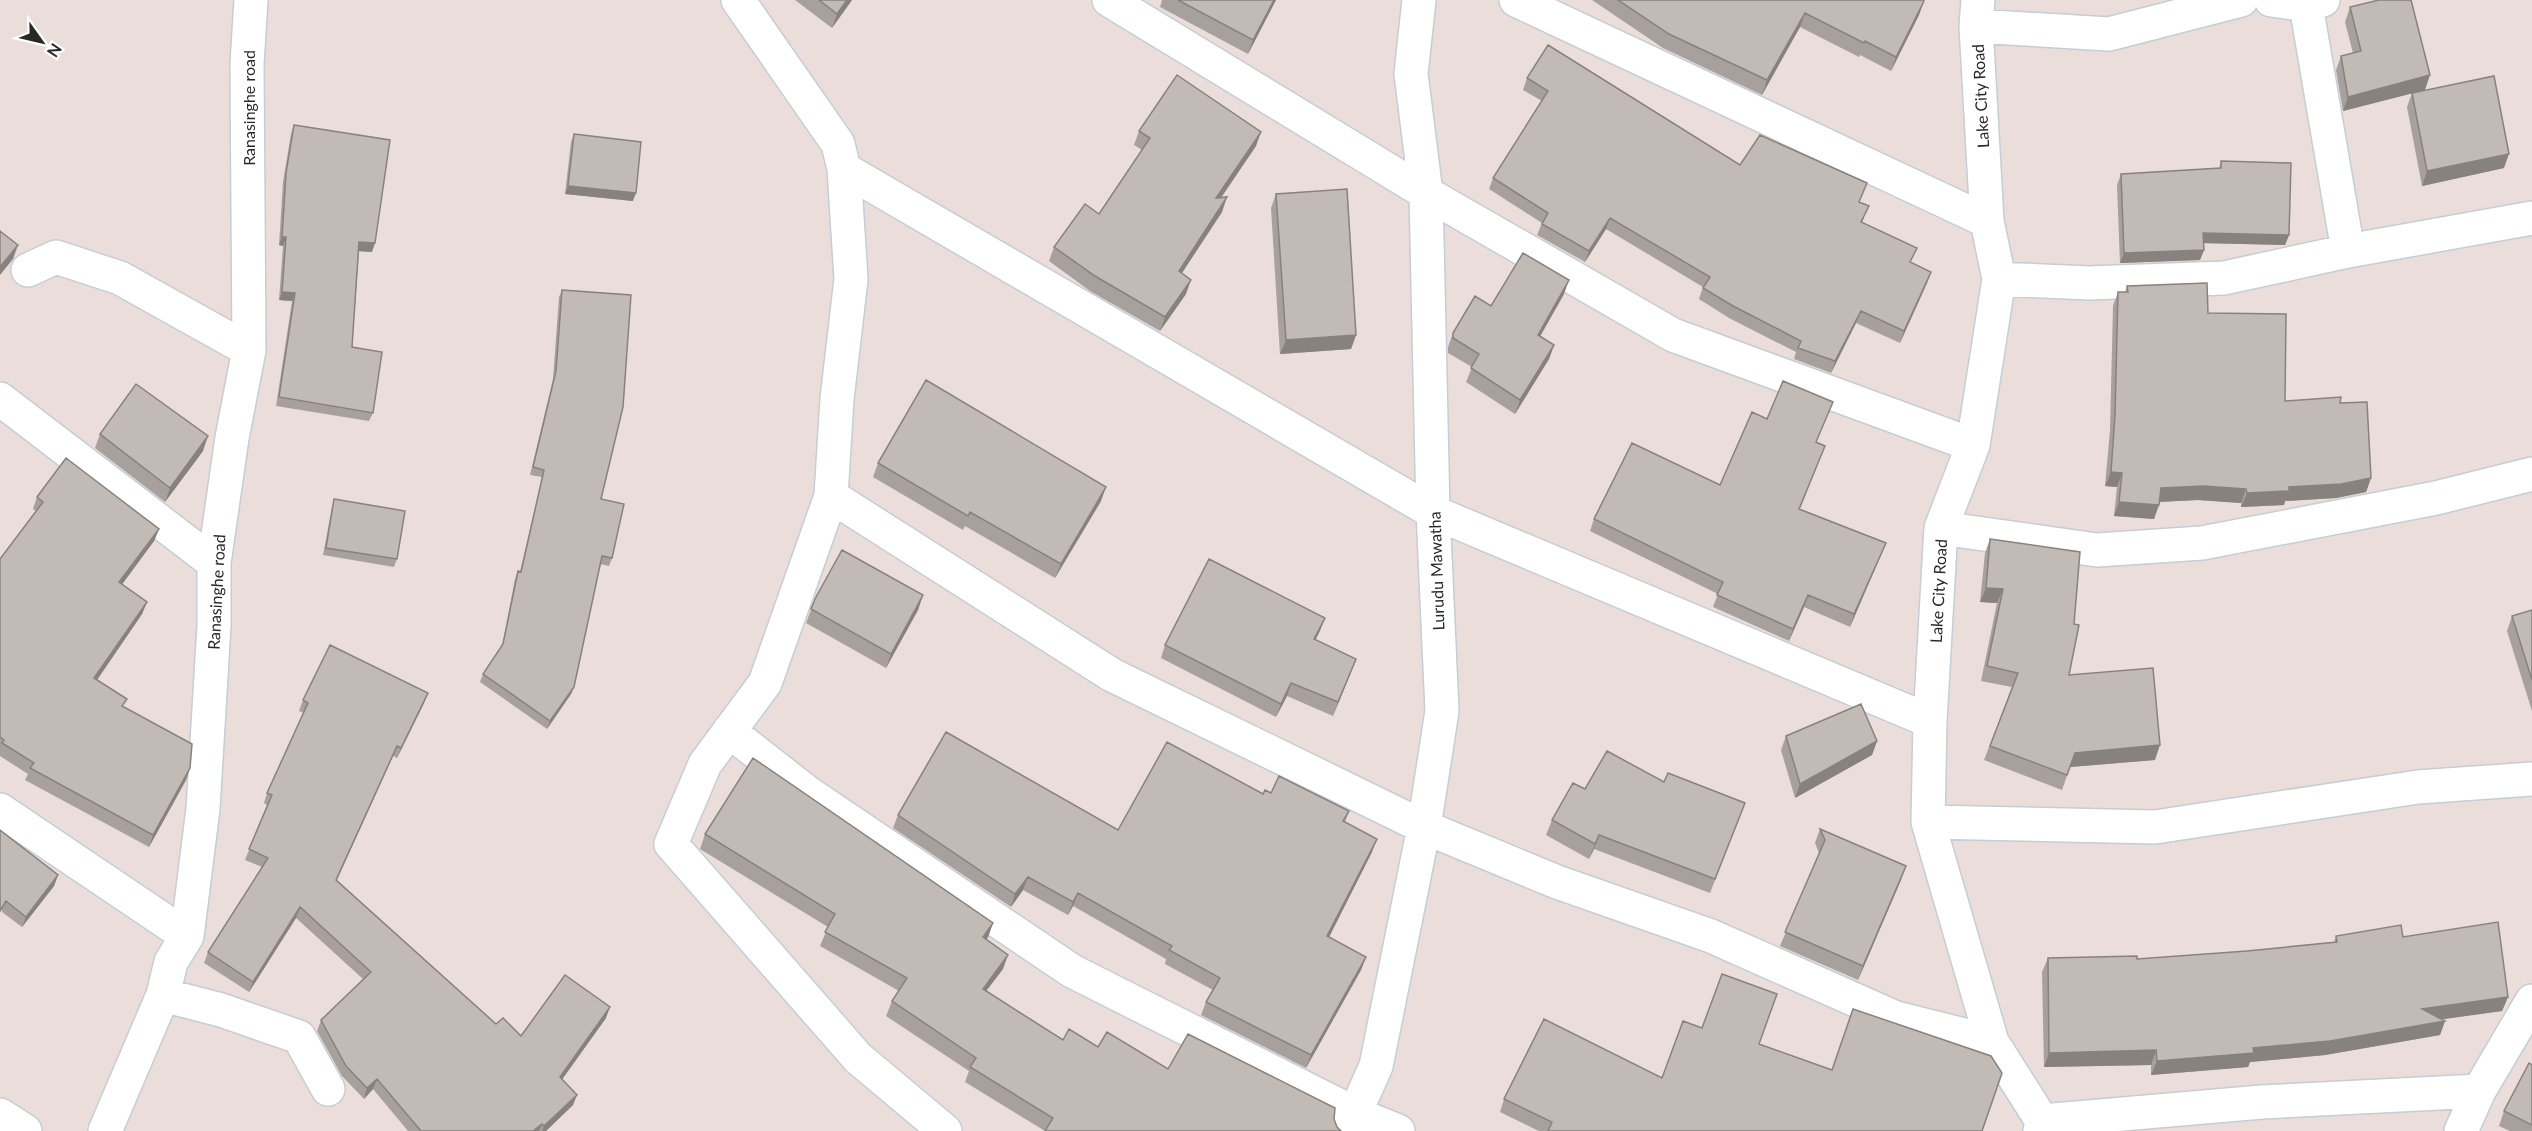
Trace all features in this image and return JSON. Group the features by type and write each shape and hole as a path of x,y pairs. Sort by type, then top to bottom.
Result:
{"street":[{"name":"Ranasinghe road","path":"105,1131 163,995 171,962 187,936 203,809 214,626 214,563 232,438 249,350 247,64 252,0"},
{"path":"738,0 838,144 844,169 851,279 837,399 831,496 765,683 705,764 671,844 858,1058 945,1131"},
{"path":"1109,0 1426,193 1673,334 1973,445"},
{"name":"Lurudu Mawatha","path":"1351,1122 1376,1066 1424,827 1442,711 1433,512 1426,193 1411,74 1419,0"},
{"path":"1516,0 1987,221"},
{"path":"1977,13 2109,34 2241,0"},
{"path":"2271,0 2315,2 2348,251"},
{"name":"Lake City Road","path":"1977,13 1987,221 1999,279 1973,445 1941,528 1930,721 1928,822 1992,1042 2041,1126"},
{"path":"844,169 1433,512 1930,721"},
{"path":"1999,279 2089,282 2224,278 2348,251 2532,218"},
{"path":"28,270 56,257 120,278 249,350"},
{"path":"0,399 214,563"},
{"path":"1941,528 2097,550 2202,543 2436,498 2532,474"},
{"path":"831,496 1112,675 1424,827 1557,882 1711,936 1896,1018 1992,1042"},
{"path":"729,731 808,793 1072,971 1351,1122 1398,1131"},
{"path":"1928,822 2155,826 2418,787 2532,779"},
{"path":"0,810 187,936"},
{"path":"163,995 221,1010 299,1037 328,1089"},
{"path":"2461,1131 2479,1091 2532,1001"},
{"path":"2041,1126 2262,1102 2479,1091"},
{"path":"0,1115 25,1131"}],"building":[{"path":"819,0 847,0 837,14"},
{"path":"1178,0 1274,0 1253,40"},
{"path":"1618,0 1924,1 1896,57 1805,13 1767,80 1669,34"},
{"path":"2379,0 2411,0 2430,75 2348,97 2341,56 2361,51 2350,7"},
{"path":"1548,45 1740,165 1760,135 1867,183 1859,202 1869,206 1861,222 1917,248 1910,262 1931,272 1904,331 1861,311 1835,361 1798,348 1801,341 1703,288 1710,277 1610,218 1589,251 1542,224 1548,213 1493,178 1548,91 1527,78"},
{"path":"1177,75 1261,132 1216,198 1227,197 1179,271 1191,280 1165,317 1095,276 1054,247 1085,204 1099,214 1150,138 1139,131"},
{"path":"2494,76 2509,154 2427,171 2412,93"},
{"path":"294,125 390,140 375,243 359,242 352,347 382,352 373,413 279,397 295,293 282,292 286,237 282,237 286,173"},
{"path":"574,134 641,142 636,193 568,186"},
{"path":"2221,161 2291,163 2289,235 2203,233 2204,250 2124,253 2121,174 2221,168"},
{"path":"1347,189 1356,335 1286,340 1276,194"},
{"path":"0,231 18,245 0,267"},
{"path":"1523,253 1569,280 1538,335 1554,345 1520,400 1471,368 1479,354 1453,338 1453,333 1475,296 1491,306"},
{"path":"2207,283 2208,313 2286,314 2285,401 2341,397 2340,403 2367,402 2371,478 2341,484 2289,487 2289,491 2247,493 2246,489 2203,486 2161,488 2159,505 2119,502 2122,473 2111,472 2118,292 2128,292 2127,286"},
{"path":"562,290 631,295 623,407 601,499 624,504 612,558 602,556 574,687 550,721 483,674 503,644 518,571 521,572 544,470 533,467 556,371"},
{"path":"926,380 1106,487 1061,564 970,512 968,516 878,463"},
{"path":"1783,381 1833,402 1816,442 1825,446 1799,509 1886,543 1854,614 1808,595 1793,629 1717,595 1723,582 1594,519 1632,443 1720,485 1752,412 1767,419"},
{"path":"136,384 208,436 170,488 100,434"},
{"path":"66,458 159,529 119,582 147,602 94,678 127,699 122,706 192,744 190,768 153,835 30,768 34,763 2,743 4,740 0,737 0,559 43,502 37,497"},
{"path":"334,499 405,511 397,559 326,548"},
{"path":"1990,539 2080,552 2074,624 2079,625 2069,675 2153,668 2160,745 2075,753 2067,775 1990,746 2018,673 1987,666 2003,589 1986,588"},
{"path":"842,550 923,595 891,654 811,609"},
{"path":"1209,559 1325,618 1314,639 1356,659 1338,702 1291,683 1281,704 1165,645"},
{"path":"2532,610 2532,680 2512,616"},
{"path":"330,645 428,693 401,748 397,746 336,880 496,1024 503,1018 521,1036 565,975 610,1007 560,1077 577,1095 544,1126 542,1124 533,1131 421,1131 377,1079 367,1088 346,1066 321,1020 371,972 300,907 253,982 208,952 268,858 249,849 272,795 267,793 308,703 303,700"},
{"path":"1861,704 1877,741 1800,784 1786,736"},
{"path":"946,732 1118,830 1167,742 1263,794 1265,790 1271,793 1279,776 1349,811 1343,821 1377,839 1327,936 1366,957 1311,1055 1206,1002 1220,978 1169,950 1172,946 1078,893 1073,902 1028,877 1015,894 898,815"},
{"path":"1607,751 1664,782 1668,773 1745,803 1715,879 1599,835 1595,844 1552,820 1573,783 1585,789"},
{"path":"753,758 993,923 983,937 1008,955 983,989 1063,1040 1069,1029 1098,1047 1107,1032 1168,1069 1188,1034 1335,1108 1334,1119 1341,1131 1045,1131 1053,1118 970,1067 976,1058 892,1001 907,978 825,932 835,914 705,834"},
{"path":"1820,829 1906,866 1863,966 1785,932 1825,840"},
{"path":"0,830 58,875 26,917 6,901 0,911"},
{"path":"2498,922 2508,997 2422,1009 2445,1021 2330,1041 2253,1048 2254,1053 2157,1061 2156,1050 2049,1053 2048,958 2137,956 2137,959 2247,951 2337,942 2336,936 2401,925 2403,937"},
{"path":"1722,974 1777,994 1759,1044 1832,1070 1853,1009 1991,1056 2002,1073 1982,1131 1548,1131 1552,1122 1504,1099 1544,1019 1662,1078 1683,1021 1702,1028"},
{"path":"2529,1063 2532,1065 2532,1125 2504,1111"}]}
